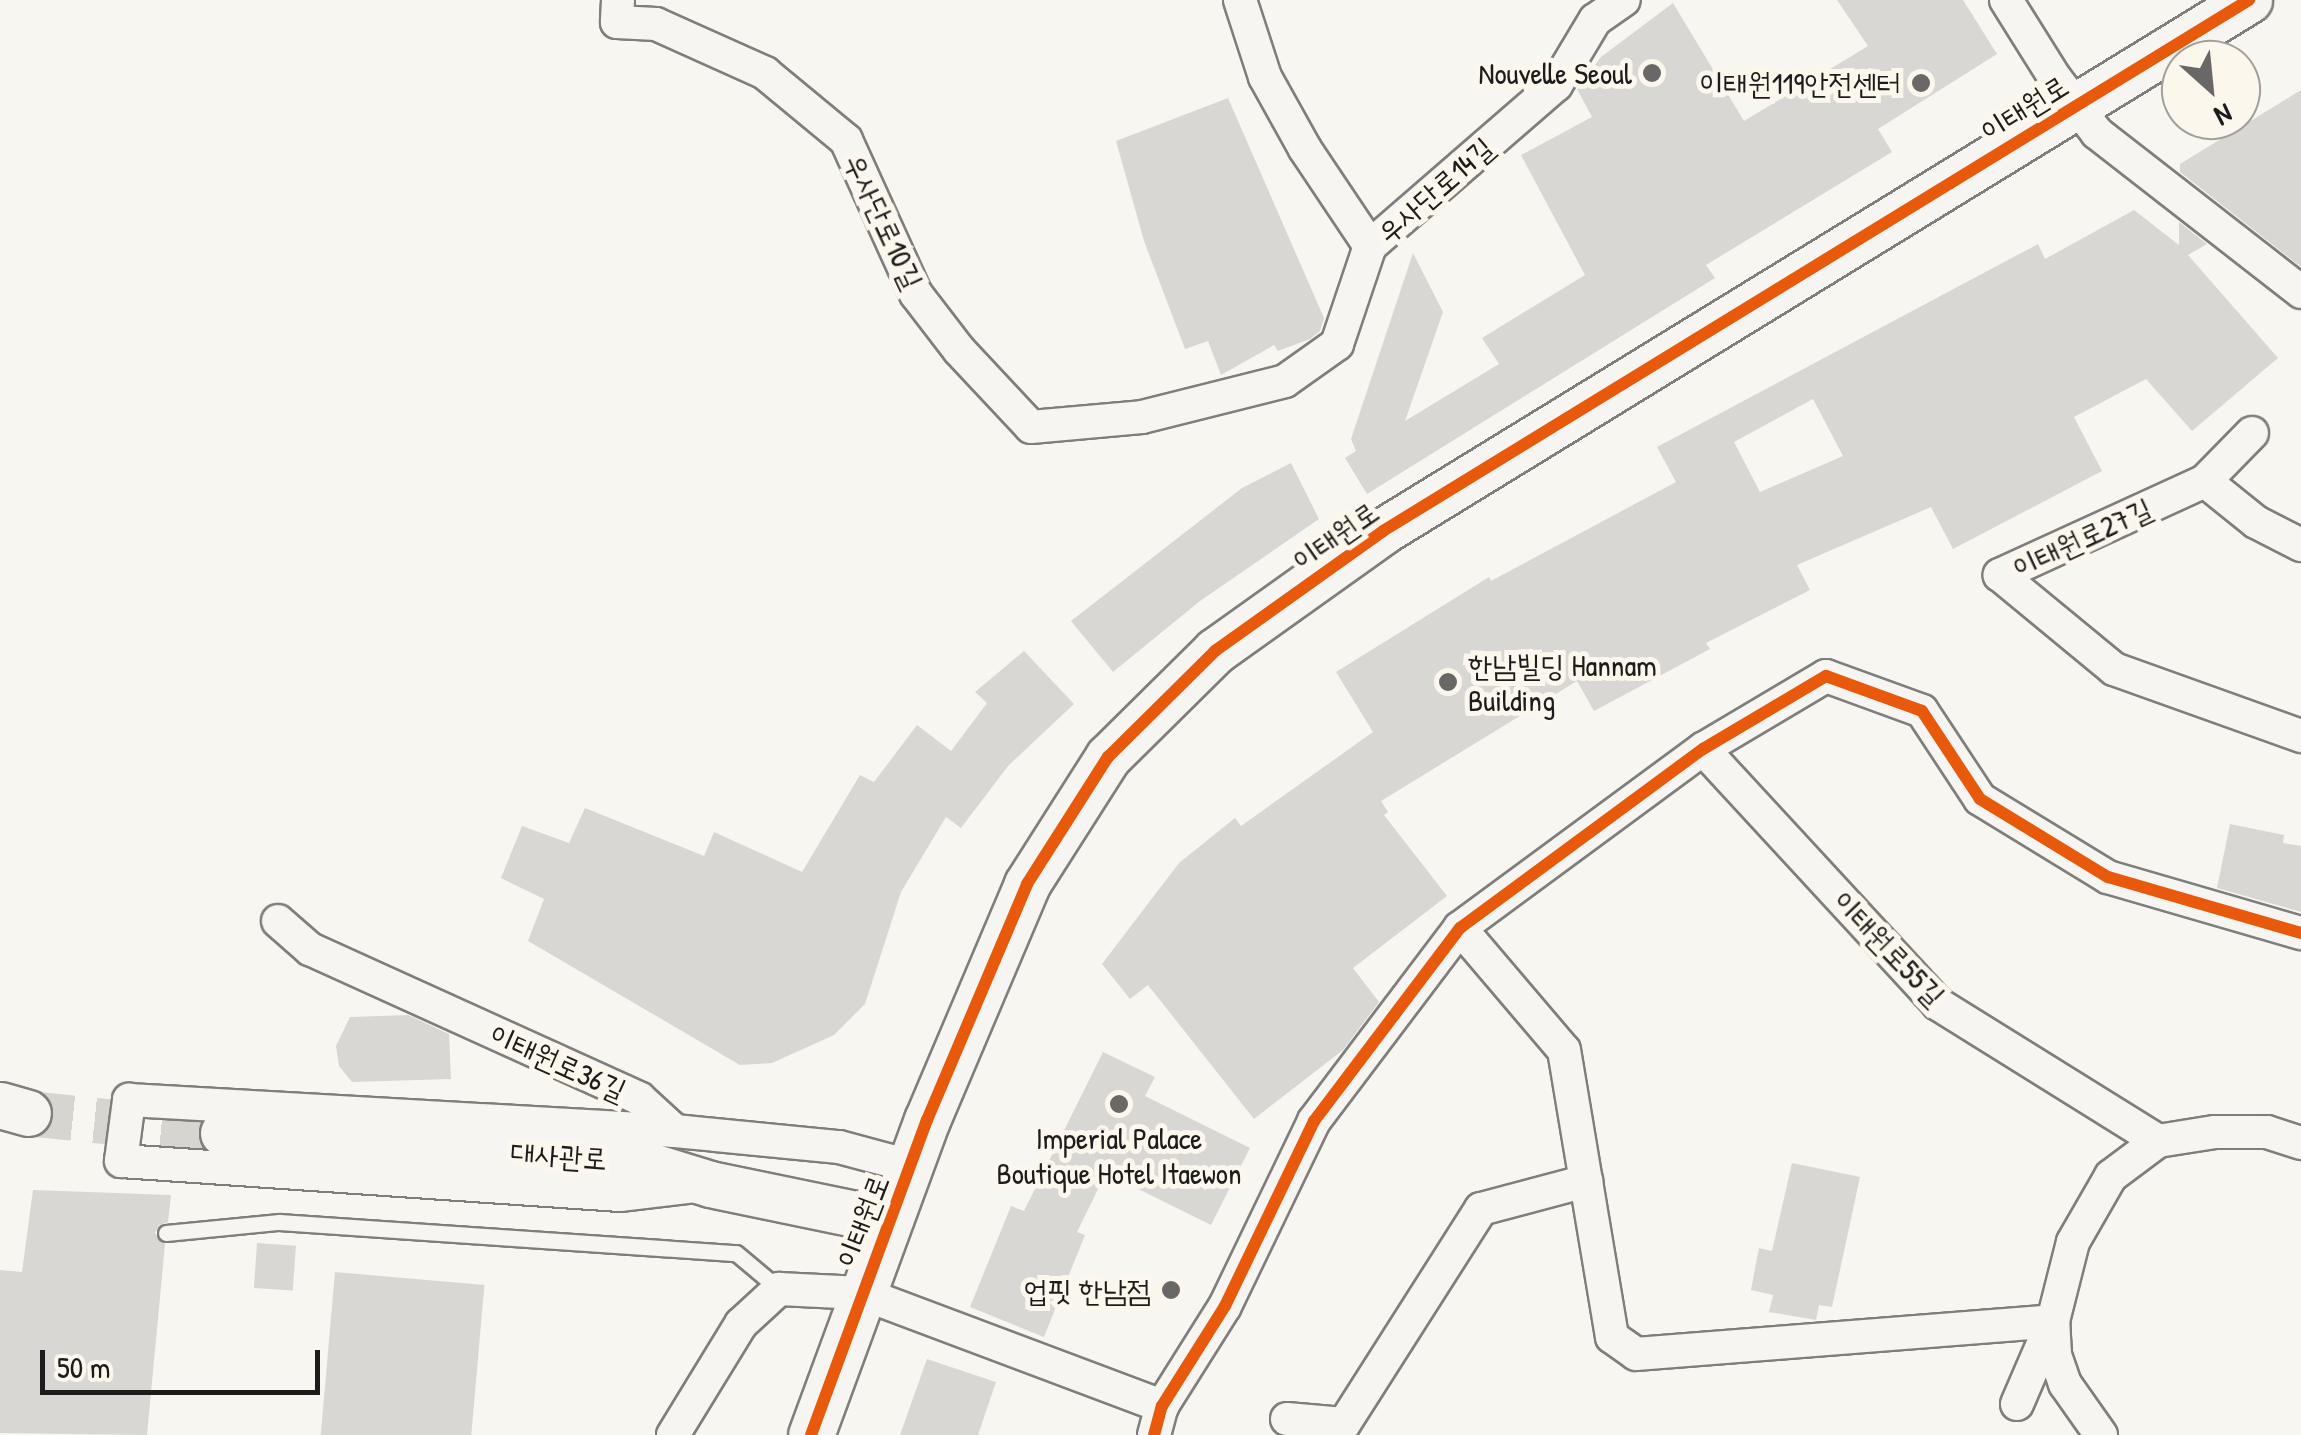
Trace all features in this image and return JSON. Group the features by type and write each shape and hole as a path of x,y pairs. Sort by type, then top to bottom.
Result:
{"main road":[{"name":"이태원로","path":"811,1435 888,1221 1027,884 1108,757 1215,650 1384,531 2249,0"},
{"name":"대사관로","path":"223,1133 632,1160 710,1184 888,1221"}],"street":[{"name":"우사단로10길","path":"618,0 617,22 656,24 765,73 846,140 916,294 958,350 1030,426"},
{"path":"1240,0 1266,77 1305,149 1370,246"},
{"name":"우사단로14길","path":"1030,426 1142,417 1285,381 1337,344 1370,246 1556,85 1596,20 1624,0"},
{"path":"2006,0 2096,133 2301,292"},
{"name":"이태원로27길","path":"2252,433 2205,481 2000,575 2114,669 2301,736"},
{"path":"2205,481 2256,522 2301,544"},
{"name":"이태원로","path":"861,1293 1158,1421 1226,1306 1314,1121 1460,928 1702,749 1826,676 1922,710 1980,799 2108,878 2301,933"},
{"name":"이태원로55길","path":"1702,749 1938,1004 2158,1141"},
{"name":"이태원로36길","path":"278,921 310,950 640,1099 676,1131"},
{"path":"1460,928 1564,1050 1612,1336 1636,1354 2052,1321"},
{"path":"710,1184 620,1194 121,1161 129,1100 676,1131 839,1147 910,1166"},
{"path":"2017,1404 2052,1321 2074,1242 2110,1176 2158,1141 2215,1132 2267,1132 2301,1143"},
{"path":"1284,1427 1344,1424 1480,1209 1586,1180"},
{"path":"673,1435 741,1324 779,1289 861,1293"},
{"path":"2052,1321 2055,1355 2065,1384 2101,1435"}],"lane":[{"path":"166,1233 280,1222 736,1253 779,1289"}],"building":[{"path":"1837,0 1963,0 1997,54 1878,129 1892,152 1706,265 1715,278 1367,494 1345,458 1356,451 1351,439 1413,253 1443,312 1405,421 1499,364 1482,338 1585,275 1521,155 1592,117 1577,89 1601,57 1673,3 1744,121 1868,46"},
{"path":"2301,90 2301,267 2180,172 2180,164 2219,140 2261,140 2261,114"},
{"path":"1228,98 1324,318 1320,331 1310,339 1278,351 1274,345 1221,375 1208,341 1185,349 1144,241 1116,141"},
{"path":"2134,210 2179,245 2179,222 2207,244 2188,255 2278,358 2192,431 2146,379 2074,417 2102,471 1953,549 1931,507 1797,565 1810,590 1706,643 1710,649 1594,711 1577,681 1381,801 1388,812 1384,815 1447,896 1353,968 1379,1002 1343,1050 1254,1119 1148,985 1130,999 1102,964 1179,863 1235,818 1241,826 1373,732 1336,672 1489,577 1491,581 1676,482 1657,447 2038,244 2045,259","holes":["1813,399 1843,456 1760,492 1734,442"]},
{"path":"1291,463 1319,519 1200,601 1113,672 1071,621 1242,488"},
{"path":"1024,651 1074,704 1008,766 961,828 946,817 901,892 865,1004 834,1035 772,1063 740,1065 528,941 544,899 501,878 522,826 569,843 585,808 704,856 714,832 802,872 860,775 874,782 917,725 951,751 987,703 975,692"},
{"path":"2230,824 2284,835 2283,843 2301,846 2301,912 2217,888"},
{"path":"408,1015 449,1034 451,1079 352,1082 339,1066 336,1046 350,1017"},
{"path":"1103,1052 1155,1077 1145,1096 1250,1148 1211,1225 1106,1173 1077,1232 1085,1235 1044,1337 970,1307 1011,1206 1024,1211"},
{"path":"1792,1163 1860,1177 1832,1307 1819,1305 1816,1320 1769,1312 1773,1295 1751,1290 1759,1248 1772,1251"},
{"path":"33,1190 171,1195 168,1222 159,1225 155,1233 165,1244 147,1435 0,1433 0,1270 22,1272"},
{"path":"257,1243 296,1246 293,1291 254,1288"},
{"path":"335,1272 484,1285 471,1435 321,1435"},
{"path":"927,1359 996,1382 978,1435 900,1435"}],"tunnel":[{"path":"28,1113 223,1133"}],"cycle path":[{"path":"811,1435 927,1120 1027,884 1108,757 1215,651 1383,531 2249,0"},
{"path":"1154,1435 1162,1406 1225,1306 1314,1121 1460,928 1703,749 1826,676 1922,711 1980,799 2108,877 2301,933"}],"place":[{"name":"Nouvelle Seoul","path":"1652,73"},
{"name":"이태원119안전센터","path":"1921,83"},
{"name":"한남빌딩 Hannam Building","path":"1448,682"},
{"name":"Imperial Palace Boutique Hotel Itaewon","path":"1119,1104"},
{"name":"업핏 한남점","path":"1171,1290"}]}
